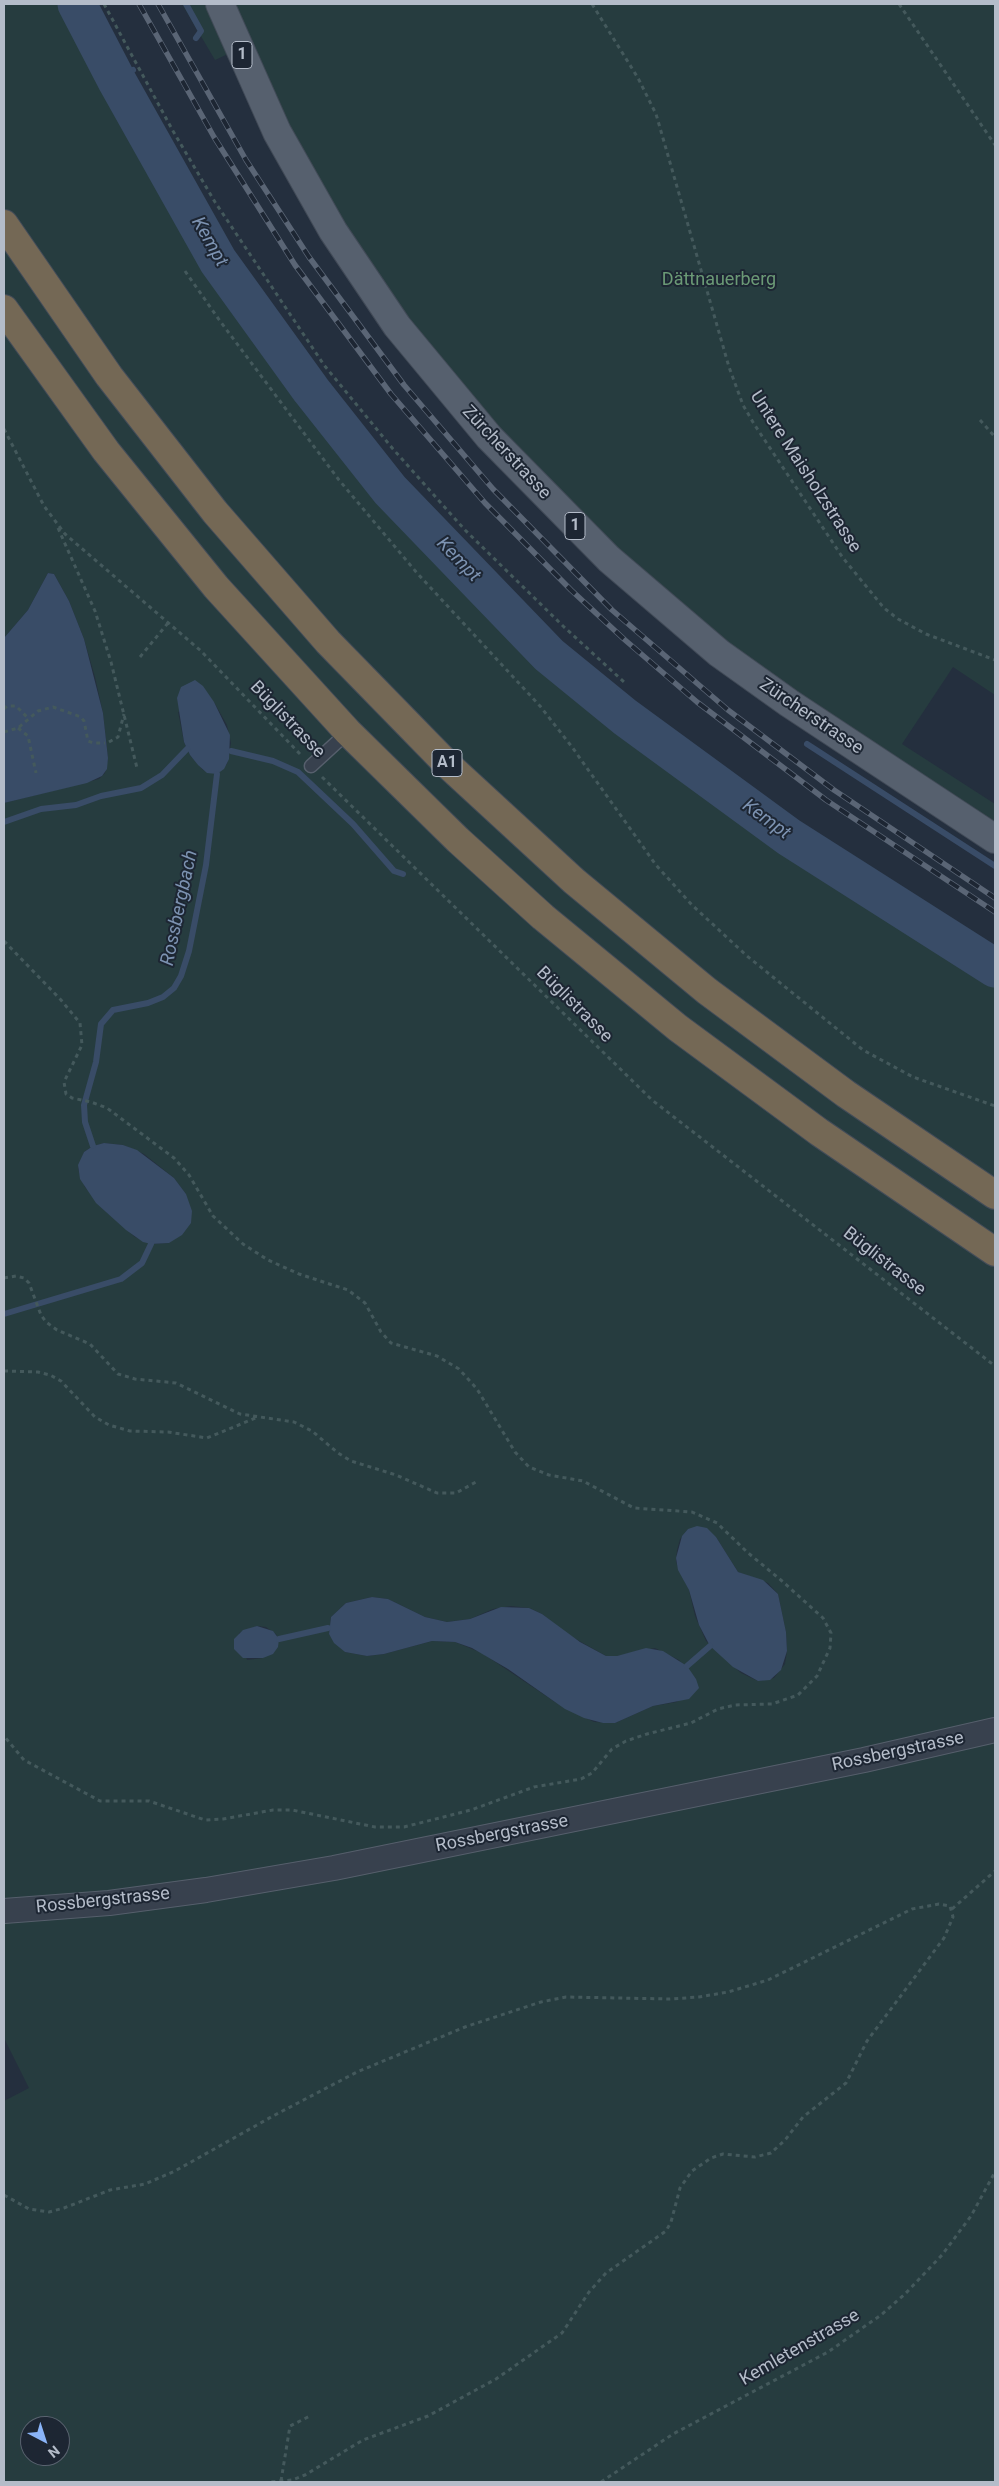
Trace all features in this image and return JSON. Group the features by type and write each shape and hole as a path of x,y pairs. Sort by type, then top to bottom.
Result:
{"highway":[{"name":"A1","path":"4,224 109,376 215,512 328,642 448,765 574,881 700,985 846,1094 995,1195"},
{"path":"4,309 71,404 148,504 241,616 348,732 493,872 642,1000 818,1132 995,1252"}],"main road":[{"name":"Zürcherstrasse","path":"220,4 273,123 332,231 398,326 489,437 609,560 704,641 789,703 995,839"}],"street":[{"name":"Rossbergstrasse","path":"4,1911 119,1902 206,1890 334,1868 864,1760 995,1730"}],"lane":[{"path":"312,766 348,732"}],"path":[{"path":"104,4 173,131 215,202 324,365 381,435 465,530 624,682"},
{"name":"Untere Maisholzstrasse","path":"592,4 648,96 656,114 728,367 743,405 754,424 843,558 884,608 898,619 926,634 995,660"},
{"path":"899,4 995,145"},
{"path":"185,271 339,480 422,578 540,706 572,747 656,865 692,905 747,956 863,1050 913,1077 995,1106"},
{"path":"980,420 995,437"},
{"name":"Büglistrasse","path":"4,429 44,506 57,525 218,668 312,766 652,1100 995,1366"},
{"path":"57,525 95,611 124,713 137,768"},
{"path":"140,657 168,623"},
{"path":"4,709 7,706 16,706 28,718"},
{"path":"4,732 18,728 28,718 46,708 61,708 82,718 86,736 90,742 107,742 118,737 124,713"},
{"path":"18,728 28,736 36,773"},
{"path":"4,941 80,1022 83,1040 64,1086 66,1094 76,1099 107,1108 174,1158 189,1176 213,1216 248,1247 268,1260 298,1274 348,1290 365,1304 381,1332 391,1342 437,1356 459,1369 477,1389 515,1452 529,1467 549,1475 584,1481 634,1508 682,1511 709,1518 725,1529 739,1545 823,1618 829,1627 831,1641 826,1658 812,1683 788,1699 772,1704 734,1705 718,1709 691,1723 626,1741 612,1750 592,1773 581,1779 534,1787 457,1815 394,1828 375,1827 292,1810 272,1810 232,1818 205,1820 149,1801 100,1801 24,1760 4,1736"},
{"path":"4,1278 16,1276 24,1278 34,1294 39,1310 49,1325 90,1344 118,1374 135,1379 176,1383 229,1410 258,1417 294,1422 312,1431 338,1453 351,1461 396,1475 437,1493 456,1493 476,1482"},
{"path":"4,1371 38,1372 50,1376 60,1382 95,1417 109,1425 130,1431 168,1432 207,1438 258,1417"},
{"path":"952,1909 995,1871"},
{"path":"4,2196 28,2210 49,2212 110,2190 145,2184 175,2171 272,2116 370,2066 465,2027 541,2002 574,1997 686,1998 728,1992 768,1980 912,1909 944,1903 952,1909 953,1917 944,1938 868,2041 846,2083 803,2117 772,2153 755,2157 723,2154 711,2158 692,2171 680,2188 671,2222 666,2231 606,2273 594,2286 562,2333 496,2379 434,2412 410,2424 363,2440 305,2475 270,2482"},
{"name":"Kemletenstrasse","path":"601,2482 667,2438 828,2352 881,2315 927,2272 953,2241 980,2201 995,2172"},
{"path":"281,2480 290,2426 310,2416"}],"green space":[{"path":"4,4 89,4 225,247 332,400 477,557 528,649 617,726 761,831 995,977 995,2482 4,2482 4,2101 29,2088 4,2038 4,803 99,779 105,773 108,758 103,713 84,639 69,601 54,574 48,573 28,610 4,638","holes":["214,702 227,725 231,743 227,764 217,774 203,770 190,755 184,742 178,712","104,1143 123,1145 144,1154 174,1178 186,1194 169,1243 151,1244 135,1237 102,1208 85,1187 78,1169 84,1152 93,1146","688,1529 716,1537 738,1572 768,1583 778,1594 786,1632 787,1651 785,1664 774,1678 758,1681 741,1673 706,1641 695,1616 689,1590 676,1562 680,1539","372,1597 388,1599 425,1617 447,1622 470,1619 493,1609 511,1606 529,1608 542,1614 567,1634 606,1656 613,1657 655,1648 679,1660 696,1679 677,1702 653,1706 615,1723 594,1722 555,1702 482,1653 455,1642 432,1641 384,1654 367,1656 345,1652 329,1634 331,1617 346,1603","257,1626 266,1627 277,1635 263,1658 247,1660 239,1633"]},
{"name":"Dättnauerberg","path":"182,4 995,4 995,695 953,667 902,744 995,804 995,839 742,670 433,371 239,49 215,60"}],"water":[{"path":"48,573 54,574 69,601 84,639 103,713 108,758 107,769 102,776 87,783 4,803 4,638 28,610"},
{"path":"195,680 203,686 214,702 230,735 229,759 224,769 217,774 207,773 198,765 190,755 184,742 177,698 181,687"},
{"path":"104,1143 123,1145 137,1150 174,1178 186,1194 192,1211 191,1223 182,1235 169,1243 151,1244 143,1242 126,1230 96,1203 80,1179 78,1165 84,1152 93,1146"},
{"path":"697,1526 707,1528 716,1537 738,1572 763,1580 778,1594 786,1632 787,1651 781,1670 770,1680 758,1681 733,1667 710,1646 699,1625 689,1590 678,1570 676,1558 682,1536 688,1529"},
{"path":"372,1597 388,1599 425,1617 447,1622 470,1619 501,1607 529,1608 542,1614 580,1642 606,1656 617,1656 646,1648 663,1651 687,1666 696,1679 699,1688 689,1699 653,1706 615,1723 603,1723 584,1718 565,1709 508,1669 472,1648 455,1642 432,1641 384,1654 367,1656 345,1652 334,1643 329,1634 331,1617 346,1603"},
{"path":"257,1626 273,1631 279,1639 278,1647 273,1654 263,1658 243,1658 234,1649 234,1639 243,1630"}],"waterway":[{"name":"Kempt","path":"77,4 117,81 218,261 311,390 390,490 549,655 625,717 789,837 995,968"},
{"path":"186,4 201,31 196,38"},
{"path":"117,81 133,70"},
{"path":"807,744 995,866"},
{"path":"4,822 41,809 76,805 101,796 141,788 162,775 187,749"},
{"path":"231,751 273,761 298,772 353,824 394,871 403,874"},
{"name":"Rossbergbach","path":"93,1146 85,1122 84,1105 96,1062 101,1024 113,1010 148,1003 163,997 174,988 181,976 189,951 206,865 217,774"},
{"path":"4,1314 121,1279 142,1263 151,1244"},
{"path":"279,1639 328,1628"},
{"path":"687,1666 710,1646"}],"railway":[{"path":"139,4 214,137 295,265 391,394 485,503 571,590 697,702 826,800 995,912"},
{"path":"158,4 246,160 309,257 404,385 493,489 612,610 728,710 834,790 995,898"}]}
